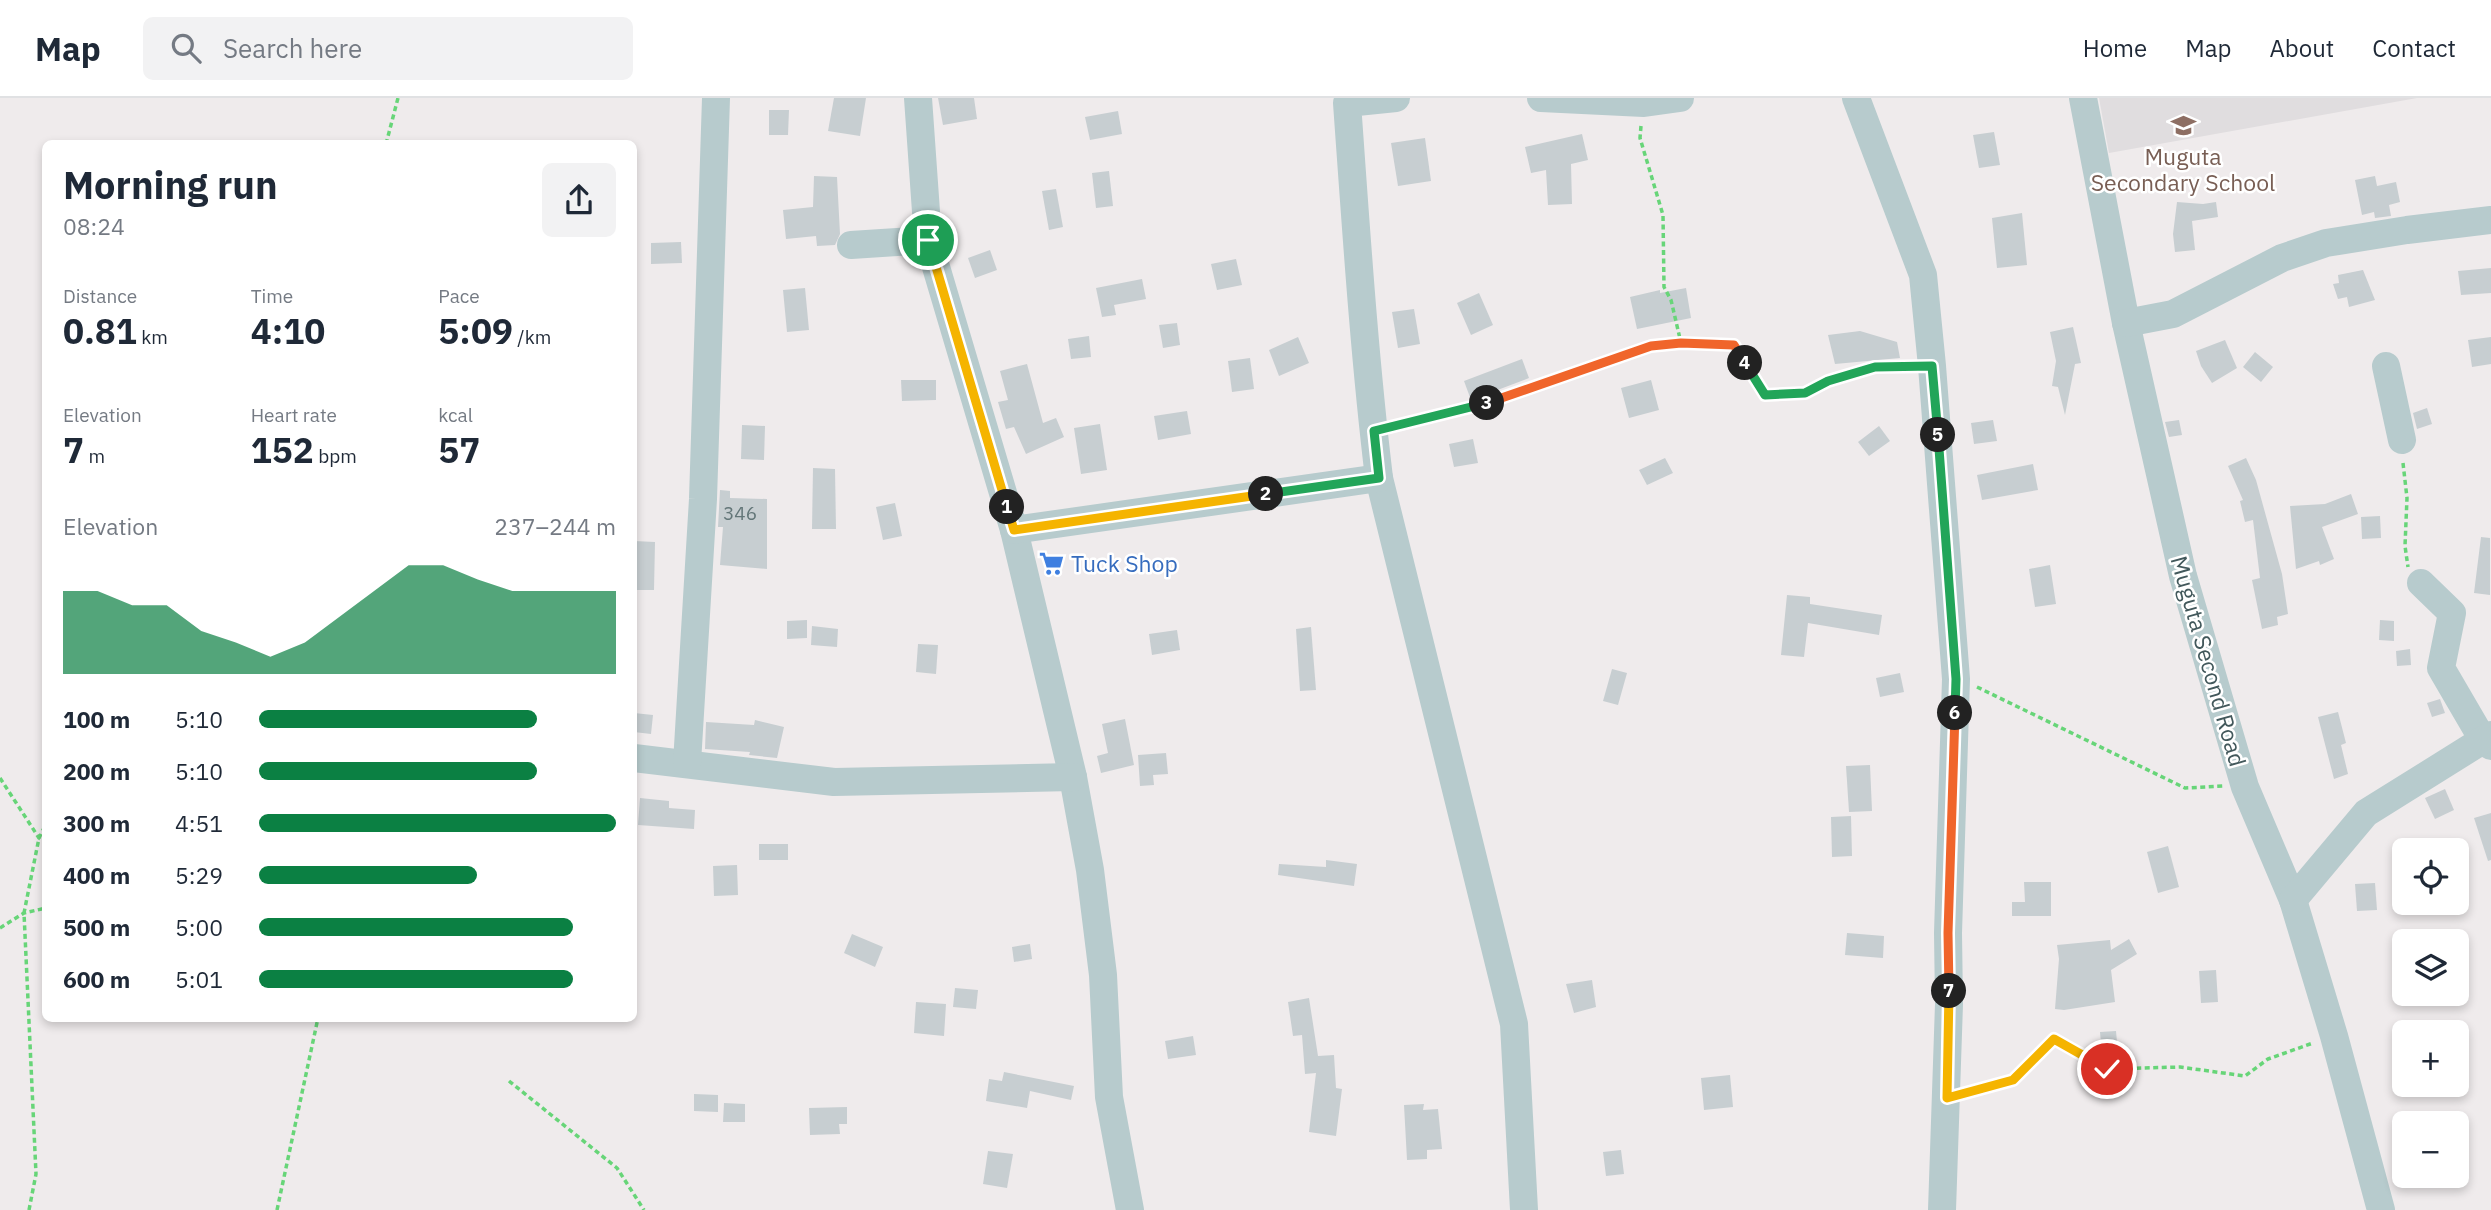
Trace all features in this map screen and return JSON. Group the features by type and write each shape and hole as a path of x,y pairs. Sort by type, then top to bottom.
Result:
{"street":[{"path":"687,763 703,499 716,98"},
{"path":"918,98 928,240 1014,530 1073,777 1090,870 1103,975 1109,1097 1130,1210"},
{"path":"1396,98 1347,103 1359,274 1379,478 1514,1024 1524,1210"},
{"path":"1541,98 1644,103 1681,98"},
{"path":"1856,98 1923,275 1932,366 1956,679 1948,933 1950,1004 1942,1210"},
{"name":"Muguta Second Road","path":"2083,98 2126,323 2183,576 2245,787 2293,900 2334,1036 2381,1210"},
{"path":"2126,323 2173,314 2282,258 2326,243 2491,220"},
{"path":"851,246 928,240"},
{"path":"2386,366 2402,440"},
{"path":"1014,530 1379,478"},
{"path":"2293,900 2366,813 2488,740 2441,668 2452,613 2421,583"},
{"path":"637,758 834,782 1073,777"}],"path":[{"path":"387,140 398,98"},
{"path":"1644,103 1640,138 1663,215 1664,287 1671,300 1681,343"},
{"path":"1374,431 1495,401 1651,346 1681,343 1734,345 1765,395 1805,393 1828,381 1875,367 1932,366"},
{"path":"2402,440 2408,514 2405,546 2408,568 2421,583"},
{"path":"1956,679 2185,788 2210,785 2245,787"},
{"path":"0,778 42,840"},
{"path":"29,1210 36,1174 24,913 42,832"},
{"path":"0,928 24,913 42,909"},
{"path":"277,1210 317,1022"},
{"path":"1947,1098 2013,1080 2054,1039 2107,1069 2180,1067 2245,1076 2268,1059 2334,1036"},
{"path":"509,1081 617,1168 644,1210"}],"shaded area":[{"name":"Muguta Secondary School","path":"2099,98 2417,98 2109,153"}],"building":[{"path":"834,98 866,98 860,136 828,131"},
{"path":"938,98 974,98 977,119 943,125"},
{"path":"769,110 789,110 788,135 769,135"},
{"path":"1118,111 1122,134 1090,140 1085,117"},
{"path":"1994,132 2000,165 1979,168 1973,135"},
{"path":"1582,134 1588,160 1571,164 1572,204 1548,205 1546,170 1531,173 1525,147"},
{"path":"1425,138 1431,181 1398,186 1391,143"},
{"path":"1109,171 1113,206 1096,208 1092,173"},
{"path":"814,176 837,177 840,234 835,245 817,246 816,236 786,239 783,210 813,207"},
{"path":"2375,176 2377,186 2396,182 2400,202 2389,205 2391,216 2375,218 2374,212 2362,215 2355,180"},
{"path":"1056,189 1063,227 1049,230 1042,191"},
{"path":"2177,202 2216,202 2218,217 2192,221 2195,250 2175,252 2173,234"},
{"path":"2022,213 2027,265 1997,268 1992,218"},
{"path":"681,242 682,263 651,264 651,243"},
{"path":"990,250 997,270 975,278 968,258"},
{"path":"1236,259 1242,285 1217,290 1211,264"},
{"path":"2491,268 2491,293 2461,295 2458,271"},
{"path":"2363,270 2375,300 2349,307 2347,297 2338,299 2333,284 2339,283 2338,275"},
{"path":"1142,279 1146,299 1114,305 1116,315 1102,317 1096,288"},
{"path":"805,288 809,330 787,332 783,290"},
{"path":"1686,288 1691,318 1637,329 1630,297 1660,290 1660,293"},
{"path":"1479,293 1493,325 1471,335 1457,303"},
{"path":"1414,309 1420,344 1398,348 1392,312"},
{"path":"1177,323 1180,345 1163,348 1159,325"},
{"path":"2073,327 2081,363 2075,364 2065,415 2058,387 2052,386 2056,361 2050,332"},
{"path":"1860,331 1897,342 1900,358 1835,364 1828,335"},
{"path":"1089,336 1091,357 1071,359 1068,339"},
{"path":"1298,337 1309,363 1279,376 1269,350"},
{"path":"2491,337 2491,364 2472,367 2468,340"},
{"path":"2225,340 2237,368 2212,383 2201,366 2196,351"},
{"path":"2255,352 2273,367 2261,382 2243,367"},
{"path":"1250,358 1254,389 1232,392 1228,361"},
{"path":"1522,359 1529,378 1471,400 1464,381"},
{"path":"1027,364 1043,423 1056,418 1064,437 1026,454 1014,427 1006,429 998,402 1008,400 1000,371"},
{"path":"901,380 936,380 936,400 902,401"},
{"path":"1651,380 1659,410 1629,418 1621,388"},
{"path":"2427,408 2432,424 2417,429 2413,413"},
{"path":"1187,411 1191,434 1158,440 1154,416"},
{"path":"1993,420 1997,441 1974,444 1971,423"},
{"path":"2179,420 2182,435 2169,437 2165,422"},
{"path":"1100,424 1107,470 1081,474 1074,428"},
{"path":"742,425 765,426 764,460 741,459"},
{"path":"1879,426 1890,441 1869,456 1858,442"},
{"path":"1473,439 1478,463 1454,467 1449,444"},
{"path":"1665,458 1673,473 1647,485 1639,470"},
{"path":"2246,458 2256,480 2282,574 2288,614 2277,617 2278,625 2262,629 2252,580 2260,578 2253,520 2245,522 2240,501 2243,500 2228,466"},
{"path":"2033,464 2038,490 1982,500 1977,475"},
{"path":"813,468 835,469 836,529 812,529"},
{"path":"720,490 730,491 730,498 767,499 767,569 720,565 723,527 718,527"},
{"path":"2351,494 2358,514 2322,527 2334,559 2320,565 2319,561 2296,569 2290,506 2325,504"},
{"path":"895,503 902,536 883,540 876,507"},
{"path":"2380,516 2381,538 2362,539 2361,517"},
{"path":"2481,537 2490,538 2490,595 2474,593"},
{"path":"637,541 655,542 654,590 637,590"},
{"path":"2050,565 2056,604 2035,607 2029,569"},
{"path":"1787,595 1810,597 1810,604 1882,615 1879,635 1808,623 1804,657 1781,655"},
{"path":"807,620 807,638 787,639 787,621"},
{"path":"2380,620 2394,621 2394,641 2379,640"},
{"path":"812,626 838,629 837,647 811,645"},
{"path":"1311,627 1316,690 1300,691 1296,629"},
{"path":"1177,630 1180,650 1152,655 1149,634"},
{"path":"918,644 938,645 936,674 916,672"},
{"path":"2410,649 2411,665 2397,666 2396,651"},
{"path":"1612,669 1627,673 1618,705 1603,701"},
{"path":"1900,673 1904,692 1880,697 1876,678"},
{"path":"2440,699 2445,713 2432,717 2427,703"},
{"path":"2338,712 2346,743 2341,745 2348,774 2334,779 2318,717"},
{"path":"637,713 653,715 651,734 637,732"},
{"path":"1125,719 1134,765 1101,773 1097,756 1108,753 1102,724"},
{"path":"755,720 784,727 777,758 749,755 750,752 705,749 706,722 754,725"},
{"path":"1166,753 1168,774 1153,775 1154,785 1140,786 1138,755"},
{"path":"1870,765 1872,811 1849,812 1846,766"},
{"path":"2445,789 2454,810 2435,819 2425,798"},
{"path":"640,798 669,801 669,808 695,810 694,829 638,825"},
{"path":"2491,813 2491,860 2488,861 2474,818"},
{"path":"1851,816 1852,856 1832,857 1831,817"},
{"path":"759,844 788,844 788,860 759,860"},
{"path":"2168,846 2179,887 2158,893 2147,852"},
{"path":"1326,860 1357,864 1354,886 1278,875 1279,864 1326,867"},
{"path":"737,865 738,895 714,896 713,866"},
{"path":"2024,882 2051,882 2051,916 2012,916 2012,902 2025,902"},
{"path":"2375,883 2377,910 2357,911 2355,884"},
{"path":"1847,933 1884,936 1883,958 1845,955"},
{"path":"852,934 883,947 875,967 844,953"},
{"path":"2129,939 2137,954 2111,970 2115,1002 2055,1009 2059,959 2057,945 2110,940 2111,950"},
{"path":"1030,944 1032,959 1014,962 1012,947"},
{"path":"2216,970 2218,1002 2201,1003 2199,971"},
{"path":"1592,980 1596,1007 1574,1013 1566,984"},
{"path":"955,988 978,990 976,1009 953,1007"},
{"path":"1309,998 1318,1056 1334,1055 1336,1088 1342,1089 1336,1136 1309,1132 1316,1073 1305,1074 1302,1035 1293,1036 1288,1002"},
{"path":"916,1002 946,1004 944,1036 914,1033"},
{"path":"2116,1031 2118,1053 2102,1054 2100,1032"},
{"path":"1193,1036 1196,1055 1168,1059 1165,1041"},
{"path":"1004,1072 1074,1086 1071,1100 1030,1091 1027,1108 986,1101 989,1079 1002,1081"},
{"path":"1730,1075 1733,1107 1704,1110 1701,1078"},
{"path":"694,1094 718,1095 718,1112 694,1111"},
{"path":"724,1103 745,1104 745,1122 723,1122"},
{"path":"1424,1104 1423,1110 1438,1109 1442,1149 1427,1150 1427,1159 1407,1160 1404,1105"},
{"path":"847,1107 847,1124 839,1124 840,1134 810,1135 809,1108"},
{"path":"1621,1150 1624,1174 1606,1176 1603,1152"},
{"path":"988,1151 1013,1154 1007,1188 983,1184"}],"place":[{"name":"Muguta Secondary School","path":"2183,126"},
{"name":"Tuck Shop","path":"1051,563"}],"route":[{"path":"928,240 1014,530 1379,478 1374,431 1495,401 1651,346 1681,343 1734,345 1765,395 1805,393 1828,381 1875,367 1932,366 1956,679 1948,933 1950,1004 1947,1098 2013,1080 2054,1039 2107,1069"}]}
